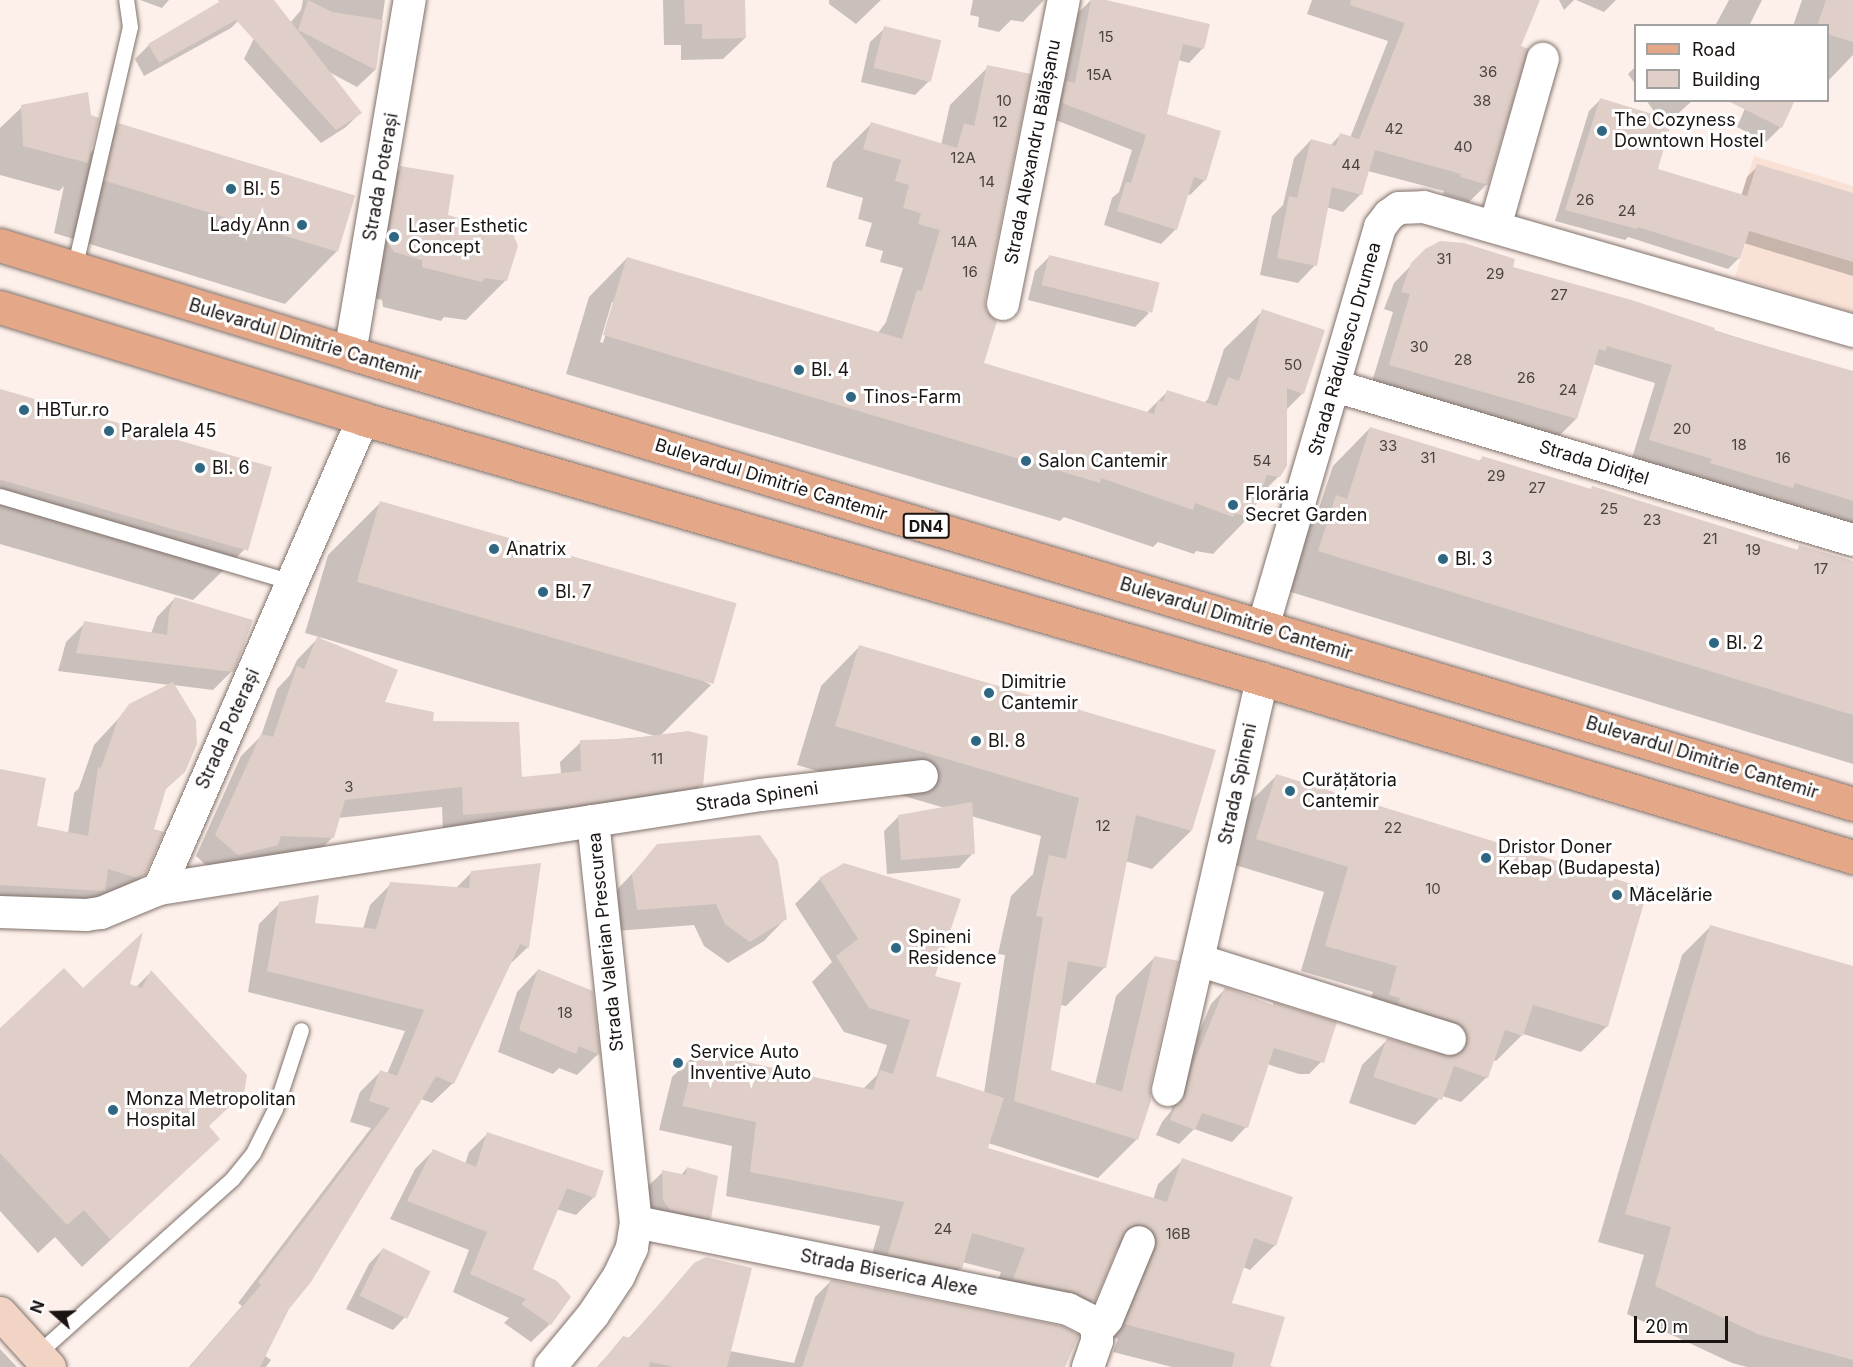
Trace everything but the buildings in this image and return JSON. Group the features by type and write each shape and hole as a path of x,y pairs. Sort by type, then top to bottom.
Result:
{"main road":[{"name":"Bulevardul Dimitrie Cantemir","path":"0,245 350,353 1853,804"},
{"path":"0,308 363,419 1262,679 1853,857"}],"street":[{"name":"Strada Poterași","path":"350,353 410,0"},
{"name":"Strada Alexandru Bălășanu","path":"1003,304 1064,0"},
{"path":"1495,227 1543,59"},
{"name":"Strada Rădulescu Drumea","path":"1263,627 1380,227 1389,214 1404,206 1424,207 1853,331"},
{"name":"Strada Didițel","path":"1335,386 1853,540"},
{"name":"Strada Poterași","path":"159,890 363,419"},
{"name":"Strada Spineni","path":"1168,1090 1262,679"},
{"name":"Strada Spineni","path":"593,821 761,795 922,776"},
{"name":"Strada Valerian Prescurea","path":"159,890 593,821 636,1222 632,1248 619,1276 593,1315 550,1367"},
{"path":"0,912 86,915 101,913 159,890"},
{"path":"1198,960 1450,1039"},
{"name":"Strada Biserica Alexe","path":"636,1222 1068,1309 1092,1321 1097,1331"},
{"path":"1088,1367 1097,1341 1097,1331 1107,1319 1139,1242"},
{"path":"0,1313 43,1360"}],"lane":[{"path":"74,269 130,27 126,0"},
{"path":"0,496 292,582"},
{"path":"43,1360 232,1179 253,1153 275,1109 302,1030"}],"shaded area":[{"path":"1754,156 1853,186 1853,313 1735,277 1756,210 1739,204"}],"place":[{"name":"The Cozyness Downtown Hostel","path":"1602,131"},
{"name":"Bl. 5","path":"231,189"},
{"name":"Lady Ann","path":"302,225"},
{"name":"Laser Esthetic Concept","path":"394,237"},
{"name":"Bl. 4","path":"799,370"},
{"name":"Tinos-Farm","path":"851,397"},
{"name":"HBTur.ro","path":"24,410"},
{"name":"Paralela 45","path":"109,431"},
{"name":"Salon Cantemir","path":"1026,461"},
{"name":"Bl. 6","path":"200,468"},
{"name":"Florăria Secret Garden","path":"1233,505"},
{"name":"Anatrix","path":"494,549"},
{"name":"Bl. 3","path":"1443,559"},
{"name":"Bl. 7","path":"543,592"},
{"name":"Bl. 2","path":"1714,643"},
{"name":"Dimitrie Cantemir","path":"989,693"},
{"name":"Bl. 8","path":"976,741"},
{"name":"Curățătoria Cantemir","path":"1290,791"},
{"name":"Dristor Doner Kebap (Budapesta)","path":"1486,858"},
{"name":"Măcelărie","path":"1617,895"},
{"name":"Spineni Residence","path":"896,948"},
{"name":"Service Auto Inventive Auto","path":"678,1063"},
{"name":"Monza Metropolitan Hospital","path":"113,1110"}]}
